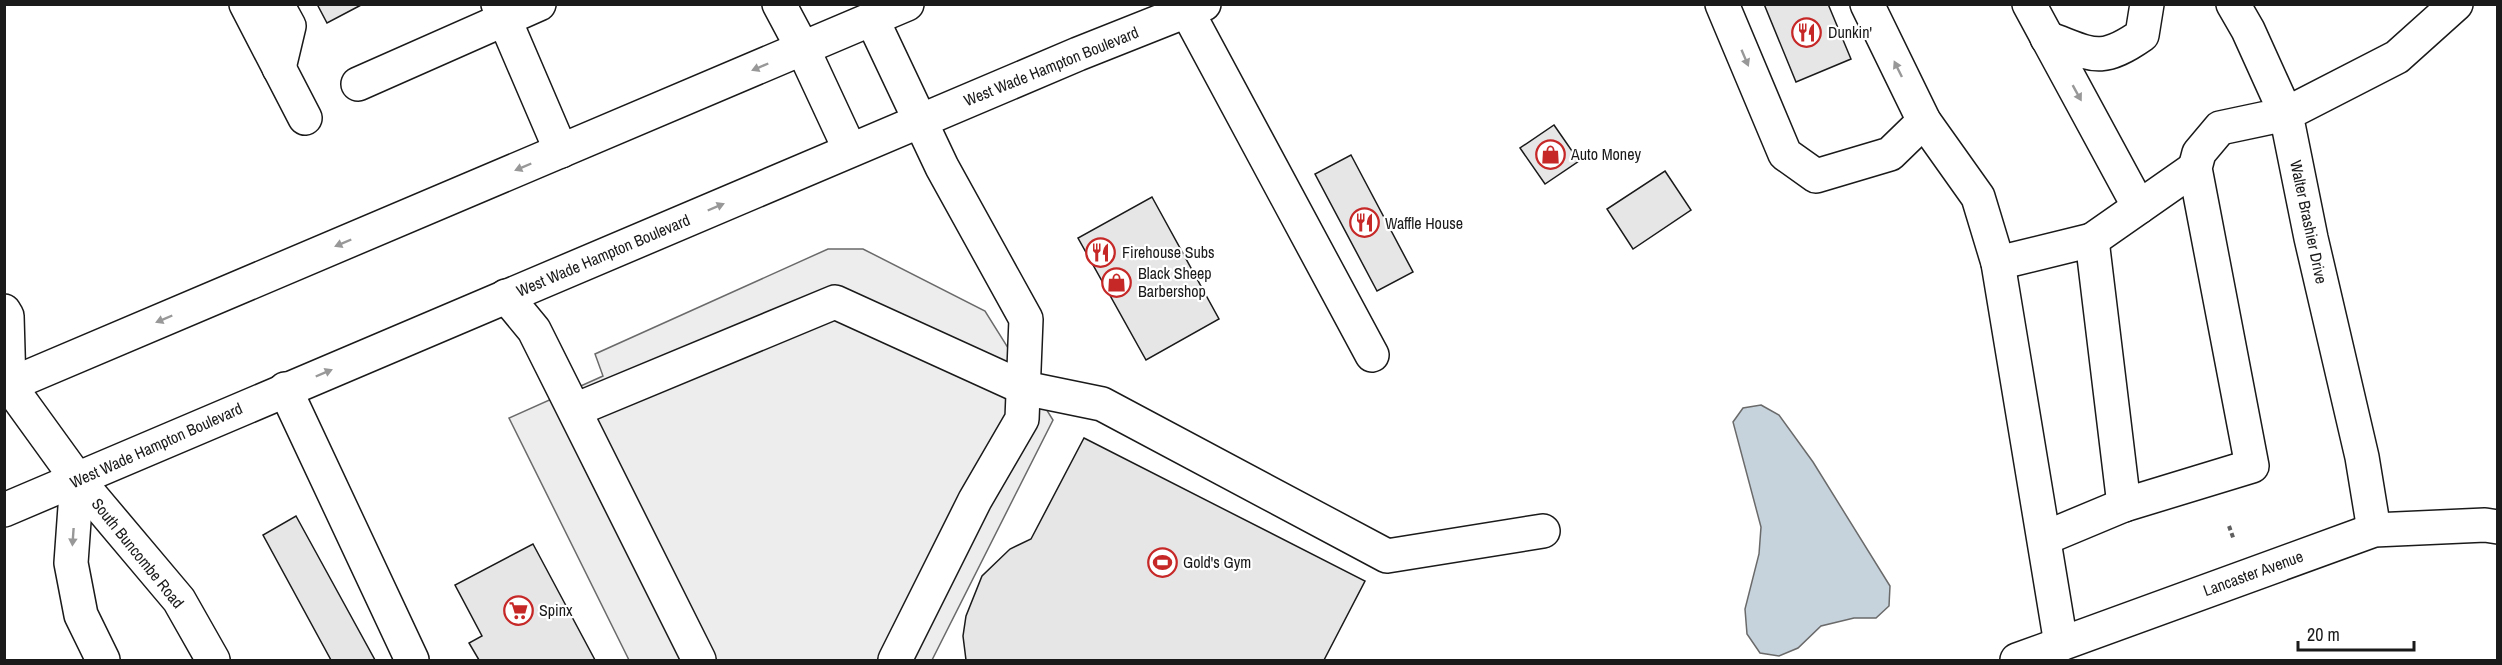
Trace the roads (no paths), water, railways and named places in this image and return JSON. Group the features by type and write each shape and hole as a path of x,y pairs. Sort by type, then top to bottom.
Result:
{"main road":[{"path":"246,4 305,118"},
{"path":"277,4 288,26 279,68"},
{"path":"358,84 502,12 539,4"},
{"path":"779,4 803,49 850,150"},
{"path":"4,311 7,316 6,385 907,4"},
{"path":"1722,4 1785,154 1816,176 1890,154 1924,122"},
{"path":"1867,4 1924,122 1978,197 1998,263 2061,644"},
{"path":"2029,4 2139,207"},
{"path":"2047,38 2097,56 2122,49 2142,35 2147,4"},
{"name":"Walter Brashier Drive","path":"2233,4 2248,30 2286,114 2311,238 2362,457 2374,530"},
{"path":"2045,538 2124,505 2252,466 2195,168 2199,153 2220,128 2286,114 2397,57 2456,4"},
{"path":"1195,8 1372,355"},
{"name":"West Wade Hampton Boulevard","path":"4,510 850,150 1195,8"},
{"path":"502,12 561,151"},
{"path":"872,19 942,167 1026,319 1022,419 975,500 895,660"},
{"path":"1998,263 2092,240 2195,168"},
{"path":"2092,240 2124,505"},
{"path":"506,296 534,330 699,660"},
{"path":"575,410 835,302 1024,388 1102,404 1387,556 1543,531"},
{"name":"South Buncombe Road","path":"6,385 77,479 179,600 213,660"},
{"path":"285,389 412,660"},
{"name":"South Buncombe Road","path":"77,479 71,563 81,615 103,660"},
{"name":"Lancaster Avenue","path":"2017,660 2374,530 2485,525 2498,527"}],"place":[{"name":"Dunkin'","path":"1807,32"},
{"name":"Auto Money","path":"1550,154"},
{"name":"Waffle House","path":"1364,223"},
{"name":"Firehouse Subs","path":"1101,252"},
{"name":"Black Sheep Barbershop","path":"1117,282"},
{"name":"Gold's Gym","path":"1162,562"},
{"name":"Spinx","path":"518,610"}]}
